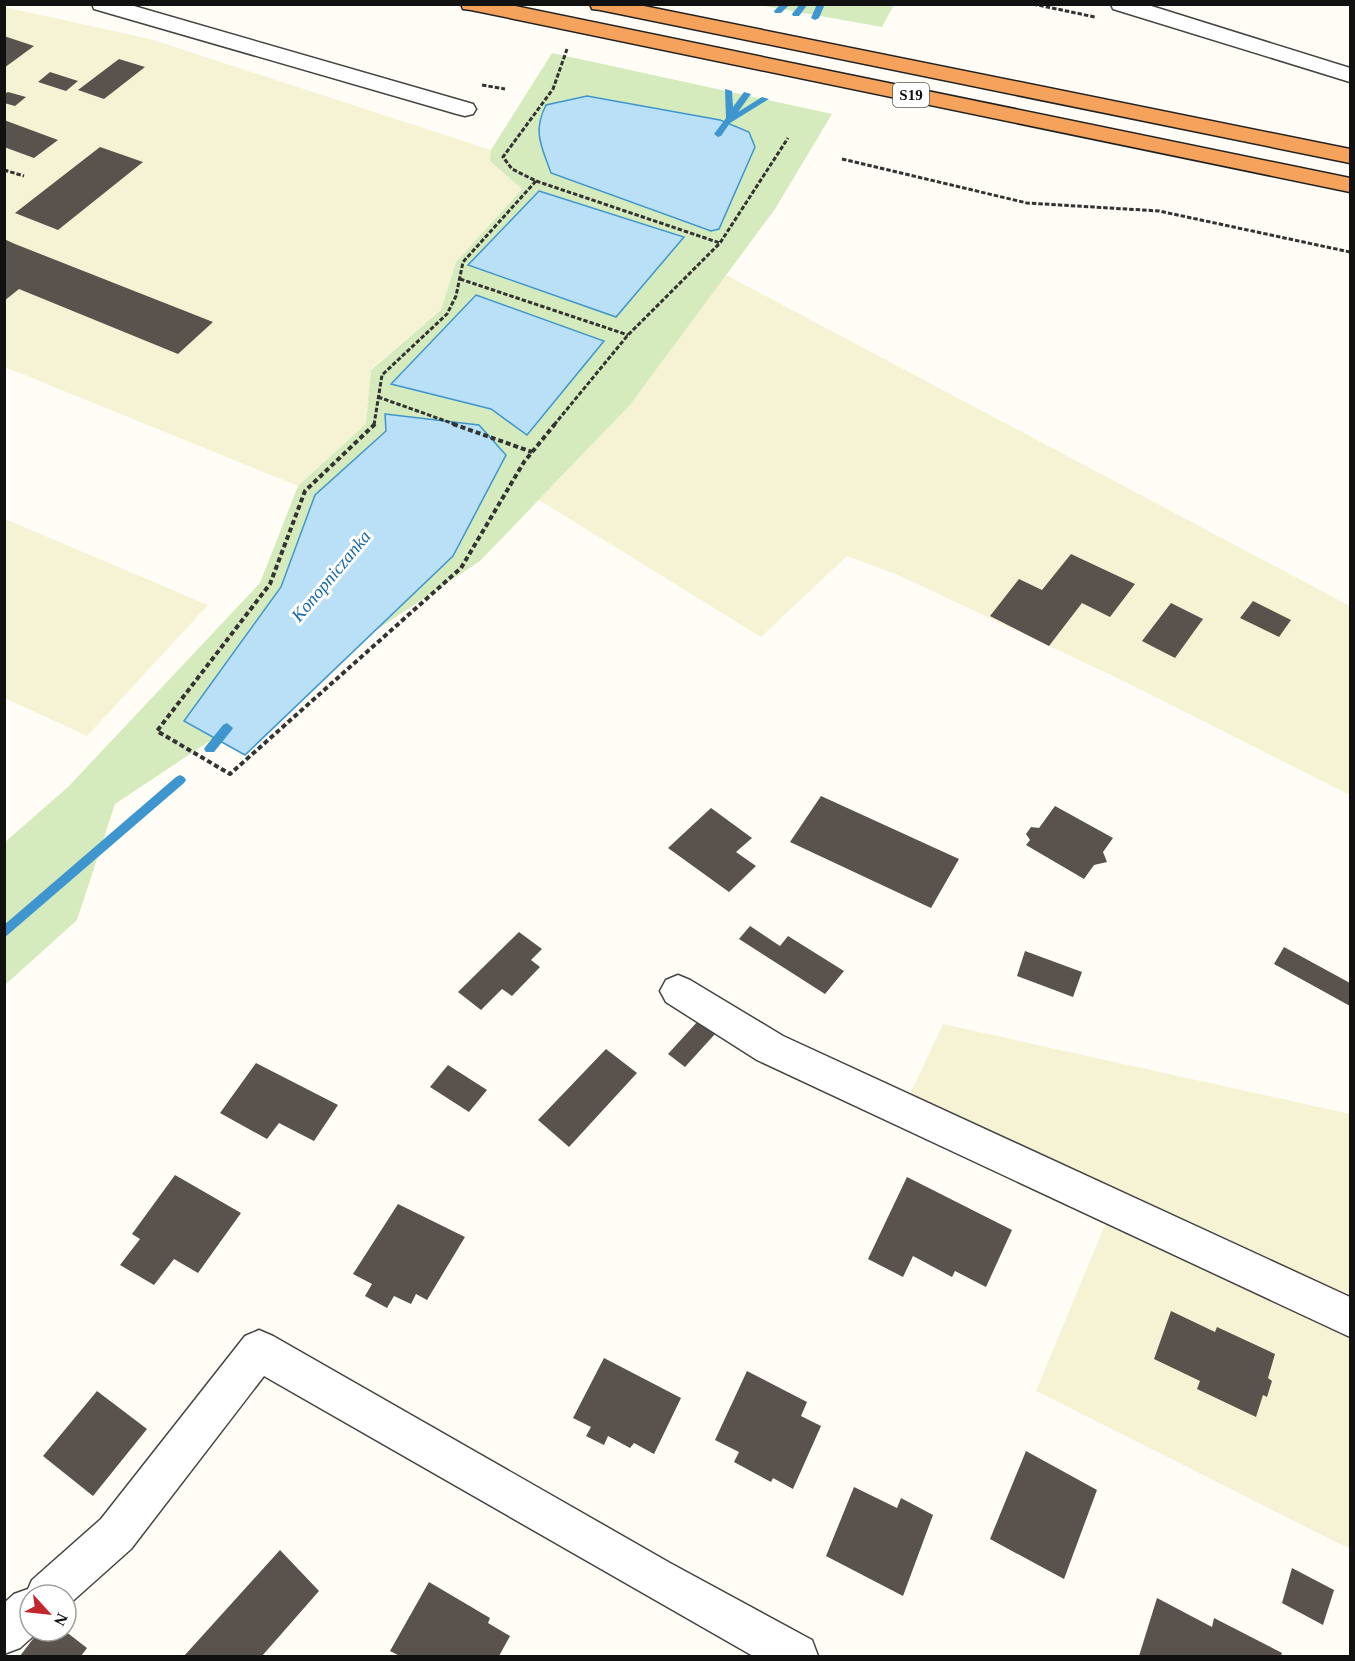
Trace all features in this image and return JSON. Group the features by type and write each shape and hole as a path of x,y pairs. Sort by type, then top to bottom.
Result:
{"highway":[{"name":"S19","path":"471,4 1350,185"},
{"name":"S19","path":"600,4 1350,156"}],"street":[{"path":"102,4 465,109"},
{"path":"1121,4 1350,75"},
{"path":"678,992 770,1048 1350,1317"},
{"path":"61,1583 116,1534 259,1350 655,1578 796,1656"},
{"path":"4,1632 18,1620"}],"path":[{"path":"567,48 553,88 522,134 503,157 512,169 536,181 720,243"},
{"path":"536,181 464,262 456,296 447,314 382,375 375,424 305,492 270,584 157,731 230,774 461,568 532,452 628,334 720,243 788,138"},
{"path":"842,159 1027,203 1159,211 1350,252"},
{"path":"4,170 24,176"},
{"path":"460,279 628,334"},
{"path":"378,397 532,452"}],"shaded area":[{"path":"4,7 150,39 491,150 491,161 522,189 456,262 441,310 371,369 367,425 298,486 5,367"},
{"path":"726,275 1350,606 1350,795 1128,683 898,575 847,556 761,637 539,500 630,405"},
{"path":"5,519 208,605 87,736 5,698"},
{"path":"943,1024 1350,1114 1350,1549 1036,1391 1114,1203 906,1103"}],"green space":[{"path":"759,5 894,5 882,27"},
{"path":"552,53 832,114 775,209 630,405 480,561 115,804 77,920 5,985 5,842 68,787 260,583 298,486 366,424 371,370 441,310 456,262 522,189 490,161 491,150"}],"water":[{"path":"587,96 720,120 749,132 755,147 719,229 711,231 551,173 539,132 546,105"},
{"path":"539,191 684,237 616,317 468,265"},
{"path":"476,295 604,341 527,435 491,409 391,384"},
{"path":"385,414 479,425 506,455 453,556 245,755 184,721 281,587 315,495 386,431"}],"building":[{"path":"4,36 34,46 4,68"},
{"path":"119,59 145,67 104,99 78,90"},
{"path":"50,72 78,81 66,91 38,82"},
{"path":"8,92 26,97 15,106 4,103 4,94"},
{"path":"4,120 58,140 34,158 4,147"},
{"path":"100,147 143,162 58,230 15,213"},
{"path":"4,239 213,322 178,354 19,289 4,301"},
{"path":"1071,554 1135,584 1110,617 1082,603 1049,646 990,616 1019,579 1042,590"},
{"path":"1253,601 1291,620 1279,637 1240,618"},
{"path":"1171,603 1203,619 1175,658 1142,641"},
{"path":"821,796 959,859 931,908 790,842"},
{"path":"1055,806 1113,838 1103,852 1107,862 1094,865 1084,879 1026,845 1030,840 1026,834 1031,827 1039,828"},
{"path":"711,808 752,838 736,852 756,866 729,892 668,848"},
{"path":"750,926 780,946 788,936 844,971 825,994 739,939"},
{"path":"519,932 542,949 531,960 540,967 512,996 502,989 481,1010 458,992"},
{"path":"1284,947 1350,983 1350,1006 1274,964"},
{"path":"1025,951 1082,972 1073,997 1017,976"},
{"path":"698,1021 715,1034 685,1067 668,1054"},
{"path":"606,1049 637,1073 569,1147 538,1120"},
{"path":"256,1063 338,1105 314,1141 279,1123 267,1139 220,1113"},
{"path":"448,1065 487,1090 469,1112 430,1087"},
{"path":"175,1175 241,1213 198,1273 174,1259 154,1285 120,1265 140,1239 132,1234"},
{"path":"907,1177 1012,1230 986,1287 955,1271 952,1277 913,1256 903,1277 868,1259"},
{"path":"398,1204 465,1237 427,1300 416,1294 411,1304 394,1296 387,1308 365,1296 372,1284 353,1274"},
{"path":"1171,1311 1215,1332 1217,1327 1275,1354 1268,1378 1272,1381 1267,1397 1263,1395 1256,1417 1197,1389 1200,1381 1154,1359"},
{"path":"604,1358 681,1398 654,1454 634,1443 630,1448 608,1436 604,1445 586,1436 591,1427 573,1418"},
{"path":"747,1371 807,1402 801,1416 821,1426 793,1489 773,1478 771,1482 734,1462 739,1452 715,1440"},
{"path":"97,1391 147,1429 93,1496 43,1456"},
{"path":"1026,1451 1097,1490 1064,1579 990,1539"},
{"path":"854,1487 897,1508 901,1498 933,1515 903,1596 826,1556"},
{"path":"280,1550 319,1591 262,1656 184,1656"},
{"path":"1292,1568 1334,1590 1323,1625 1282,1603"},
{"path":"429,1582 490,1618 488,1623 510,1636 499,1656 400,1656 390,1651"},
{"path":"1157,1598 1212,1627 1214,1618 1282,1653 1281,1656 1139,1656"},
{"path":"78,1641 87,1648 81,1656 20,1656 30,1643 78,1643"}],"waterway":[{"path":"778,11 786,4"},
{"path":"796,14 804,4"},
{"path":"815,18 821,4"},
{"path":"728,91 730,118"},
{"path":"730,118 747,94"},
{"path":"730,118 730,121 765,99"},
{"path":"718,134 730,118"},
{"name":"Konopniczanka","path":"210,749 227,728"},
{"name":"Konopniczanka","path":"4,933 180,780"}]}
